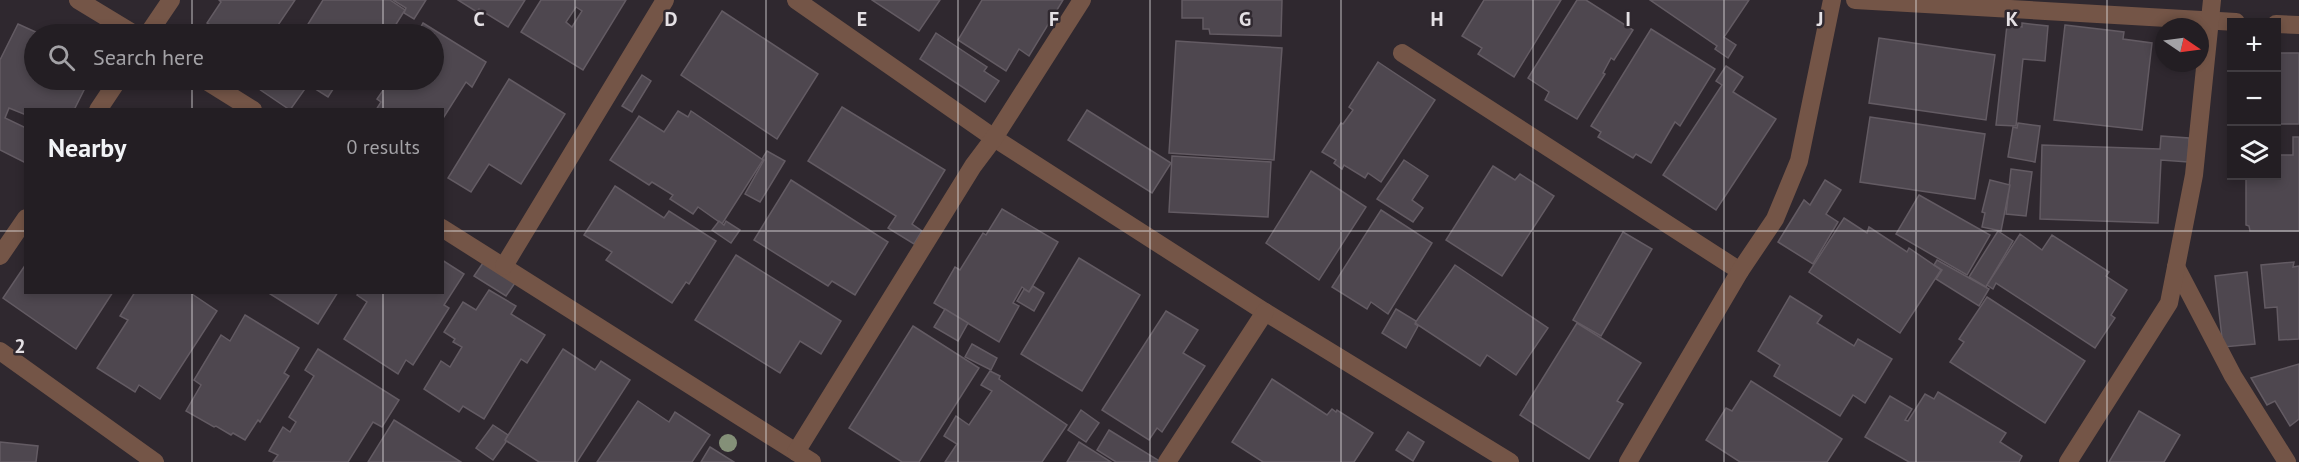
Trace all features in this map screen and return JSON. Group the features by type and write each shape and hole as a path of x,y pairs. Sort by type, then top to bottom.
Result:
{"street":[{"path":"78,0 118,24"},
{"path":"155,24 171,0"},
{"path":"504,266 665,0"},
{"path":"796,0 994,138 1265,312 1510,462"},
{"path":"796,452 973,166 994,138 1082,0"},
{"path":"1628,462 1740,271 1775,219 1799,161 1832,0"},
{"path":"1854,0 2227,22"},
{"path":"2068,462 2169,303 2194,175 2212,0"},
{"path":"2281,24 2299,25"},
{"path":"1402,53 1740,271"},
{"path":"99,108 111,90"},
{"path":"222,90 250,108"},
{"path":"0,256 24,221"},
{"path":"444,229 812,462"},
{"path":"2176,267 2233,376 2287,462"},
{"path":"1167,462 1265,312"},
{"path":"0,351 155,462"}],"building":[{"path":"219,0 295,0 279,24 209,24 207,23 221,2"},
{"path":"323,0 390,0 405,10 396,24 308,24"},
{"path":"393,0 426,0 414,19 404,13 406,8"},
{"path":"458,0 525,0 508,27 479,9 477,12"},
{"path":"541,0 626,0 583,70 521,32","holes":["576,7 582,11 572,27 566,22"]},
{"path":"872,0 940,0 919,31"},
{"path":"982,0 1063,0 1029,56 1019,49 1006,71 958,40"},
{"path":"1182,0 1282,0 1281,36 1210,34 1209,29 1203,29 1203,18 1182,18"},
{"path":"1484,0 1561,0 1514,77 1478,54 1482,48 1462,36"},
{"path":"1577,0 1586,0 1633,30 1614,60 1611,58 1603,73 1605,74 1577,119 1545,100 1549,92 1528,78"},
{"path":"1650,0 1749,0 1724,37 1736,45 1728,58 1715,49 1717,46"},
{"path":"722,11 818,74 777,139 681,75"},
{"path":"2022,23 2048,26 2045,61 2023,59 2016,126 1996,125 2007,25 2022,27"},
{"path":"18,24 24,27 24,90 84,90 75,108 24,108 24,114 9,108 5,118 24,127 24,162 0,150 0,60"},
{"path":"2065,25 2124,32 2123,39 2152,43 2142,130 2054,120"},
{"path":"1651,29 1715,69 1680,126 1675,122 1651,163 1636,154 1633,158 1598,137 1601,132 1591,126"},
{"path":"936,33 987,67 984,71 999,81 985,102 920,59"},
{"path":"444,36 486,62 472,87 466,82 444,117 444,108 377,108 381,102 377,99 383,90 444,90"},
{"path":"1879,38 1995,55 1986,120 1869,103"},
{"path":"1176,41 1282,48 1274,160 1169,153"},
{"path":"2281,53 2299,53 2299,124 2281,124"},
{"path":"1378,62 1435,100 1381,182 1368,173 1365,178 1344,165 1342,169 1334,163 1336,160 1322,152 1341,123 1343,124 1353,110 1349,107"},
{"path":"1726,66 1743,77 1733,92 1776,119 1716,210 1663,175 1722,85 1716,81"},
{"path":"642,75 651,81 632,112 622,106"},
{"path":"509,79 565,114 521,184 489,164 471,192 448,178"},
{"path":"260,90 304,90 291,108 287,108"},
{"path":"317,90 333,90 328,97"},
{"path":"842,107 945,170 912,224 922,231 914,244 888,228 896,216 808,161"},
{"path":"1087,110 1171,163 1152,193 1068,140"},
{"path":"678,111 688,117 691,111 763,160 722,224 698,207 693,214 670,199 673,195 652,182 649,185 610,160 639,116 664,132"},
{"path":"1870,117 1985,134 1975,199 1860,182"},
{"path":"2018,123 2040,126 2035,162 2008,157 2013,127 2017,128"},
{"path":"2161,136 2189,138 2188,162 2161,160 2158,223 2040,219 2042,145 2160,149"},
{"path":"2293,137 2299,137 2299,231 2250,231 2249,226 2246,225 2246,180 2281,180 2281,155 2293,155"},
{"path":"767,151 785,161 760,202 745,194"},
{"path":"1172,156 1271,162 1268,217 1169,212"},
{"path":"1404,160 1428,176 1412,200 1423,208 1413,222 1377,199"},
{"path":"1493,166 1515,180 1520,174 1554,196 1502,276 1446,240"},
{"path":"2011,169 2032,172 2026,216 2006,214"},
{"path":"1311,171 1366,207 1319,280 1266,243"},
{"path":"791,180 888,242 855,295 832,281 828,286 754,240"},
{"path":"1825,180 1841,190 1826,214 1838,222 1813,264 1778,242 1804,200 1810,205"},
{"path":"1990,180 2010,185 2001,231 1982,227 1985,213 1982,212"},
{"path":"615,186 664,218 669,211 716,241 689,284 686,282 672,303 606,260 612,252 584,235"},
{"path":"1919,195 1990,235 1967,275 1896,234"},
{"path":"1002,209 1058,242 1029,292 1022,287 1013,303 1019,306 999,342 934,303 955,267 960,270 983,233 986,235"},
{"path":"1381,210 1432,243 1388,314 1371,302 1367,309 1332,287"},
{"path":"1844,218 1867,233 1869,227 1907,252 1909,248 1941,270 1900,333 1809,272"},
{"path":"719,221 724,225 726,221 740,230 731,243 712,230"},
{"path":"1998,231 2013,241 1986,287 1969,277"},
{"path":"1623,232 1652,249 1601,336 1573,320"},
{"path":"2020,234 2042,250 2052,235 2109,272 2106,276 2127,290 2111,315 2115,318 2095,348 1996,283 1993,289 1987,285"},
{"path":"736,255 841,321 821,354 800,341 780,373 695,320"},
{"path":"1079,258 1140,295 1082,391 1021,354"},
{"path":"485,260 517,280 506,296 474,276"},
{"path":"1937,260 1989,289 1979,306 1936,279 1942,270 1934,265"},
{"path":"444,261 464,274 444,305 449,308 413,365 406,360 398,374 344,339 367,302 357,295 444,294"},
{"path":"2294,262 2293,267 2299,266 2299,339 2279,340 2277,307 2265,308 2261,265"},
{"path":"1455,265 1548,328 1516,375 1487,355 1480,366 1415,323"},
{"path":"24,267 24,294 112,294 76,349 3,298"},
{"path":"2247,272 2255,344 2223,347 2215,276"},
{"path":"1033,286 1044,293 1034,311 1017,301 1024,289 1029,292"},
{"path":"489,290 516,306 511,314 545,335 527,363 521,359 484,419 463,406 459,412 424,389 441,361 450,367 462,347 453,342 455,339 444,332 463,302 476,310"},
{"path":"134,294 192,294 217,311 160,399 139,385 135,392 97,368 128,320 120,316"},
{"path":"270,294 337,294 318,324"},
{"path":"1790,296 1822,316 1817,323 1854,346 1858,339 1892,359 1865,403 1853,395 1840,416 1774,376 1780,365 1758,351"},
{"path":"1987,297 2085,361 2045,423 1950,362 1964,342 1959,339"},
{"path":"945,309 968,323 958,341 934,327"},
{"path":"1396,309 1416,321 1415,324 1418,326 1406,348 1382,333"},
{"path":"1166,311 1198,330 1183,353 1205,366 1162,432 1157,428 1149,440 1102,410"},
{"path":"245,315 299,348 284,373 289,376 260,422 258,420 245,440 233,433 231,435 214,427 186,411 201,385 194,380 221,335 230,341"},
{"path":"1577,323 1641,363 1617,401 1623,404 1589,459 1520,415"},
{"path":"913,326 979,368 919,462 902,462 849,428"},
{"path":"972,344 997,358 991,370 965,357"},
{"path":"318,349 399,400 382,427 373,422 348,462 273,462 278,455 269,451 283,427 290,432 296,422 289,417 314,376 305,370"},
{"path":"563,349 595,370 601,361 630,380 577,462 539,462 505,440"},
{"path":"2299,364 2299,419 2290,426 2275,401 2267,405 2251,378"},
{"path":"990,371 1067,425 1042,462 945,462 957,444 944,436 956,416 969,425 992,391 981,385"},
{"path":"1272,379 1327,415 1332,409 1336,412 1337,410 1373,433 1354,462 1263,462 1232,442"},
{"path":"1751,381 1842,439 1827,462 1740,462 1706,440 1726,408 1732,411"},
{"path":"1938,392 2006,433 2000,442 2022,456 2019,462 1909,462 1865,437 1890,396 1912,409 1905,420 1908,421 1925,394 1934,399"},
{"path":"638,401 669,422 675,412 710,435 692,462 597,462"},
{"path":"1081,410 1099,423 1086,442 1068,430"},
{"path":"2139,411 2180,435 2164,462 2109,462"},
{"path":"394,420 461,462 368,462"},
{"path":"493,425 508,435 506,442 493,460 476,448"},
{"path":"1109,430 1161,462 1116,462 1097,450"},
{"path":"1408,432 1424,442 1413,461 1396,450"},
{"path":"0,442 38,446 36,462 0,462"},
{"path":"1079,442 1111,462 1067,462"},
{"path":"710,447 734,462 701,462"}]}
